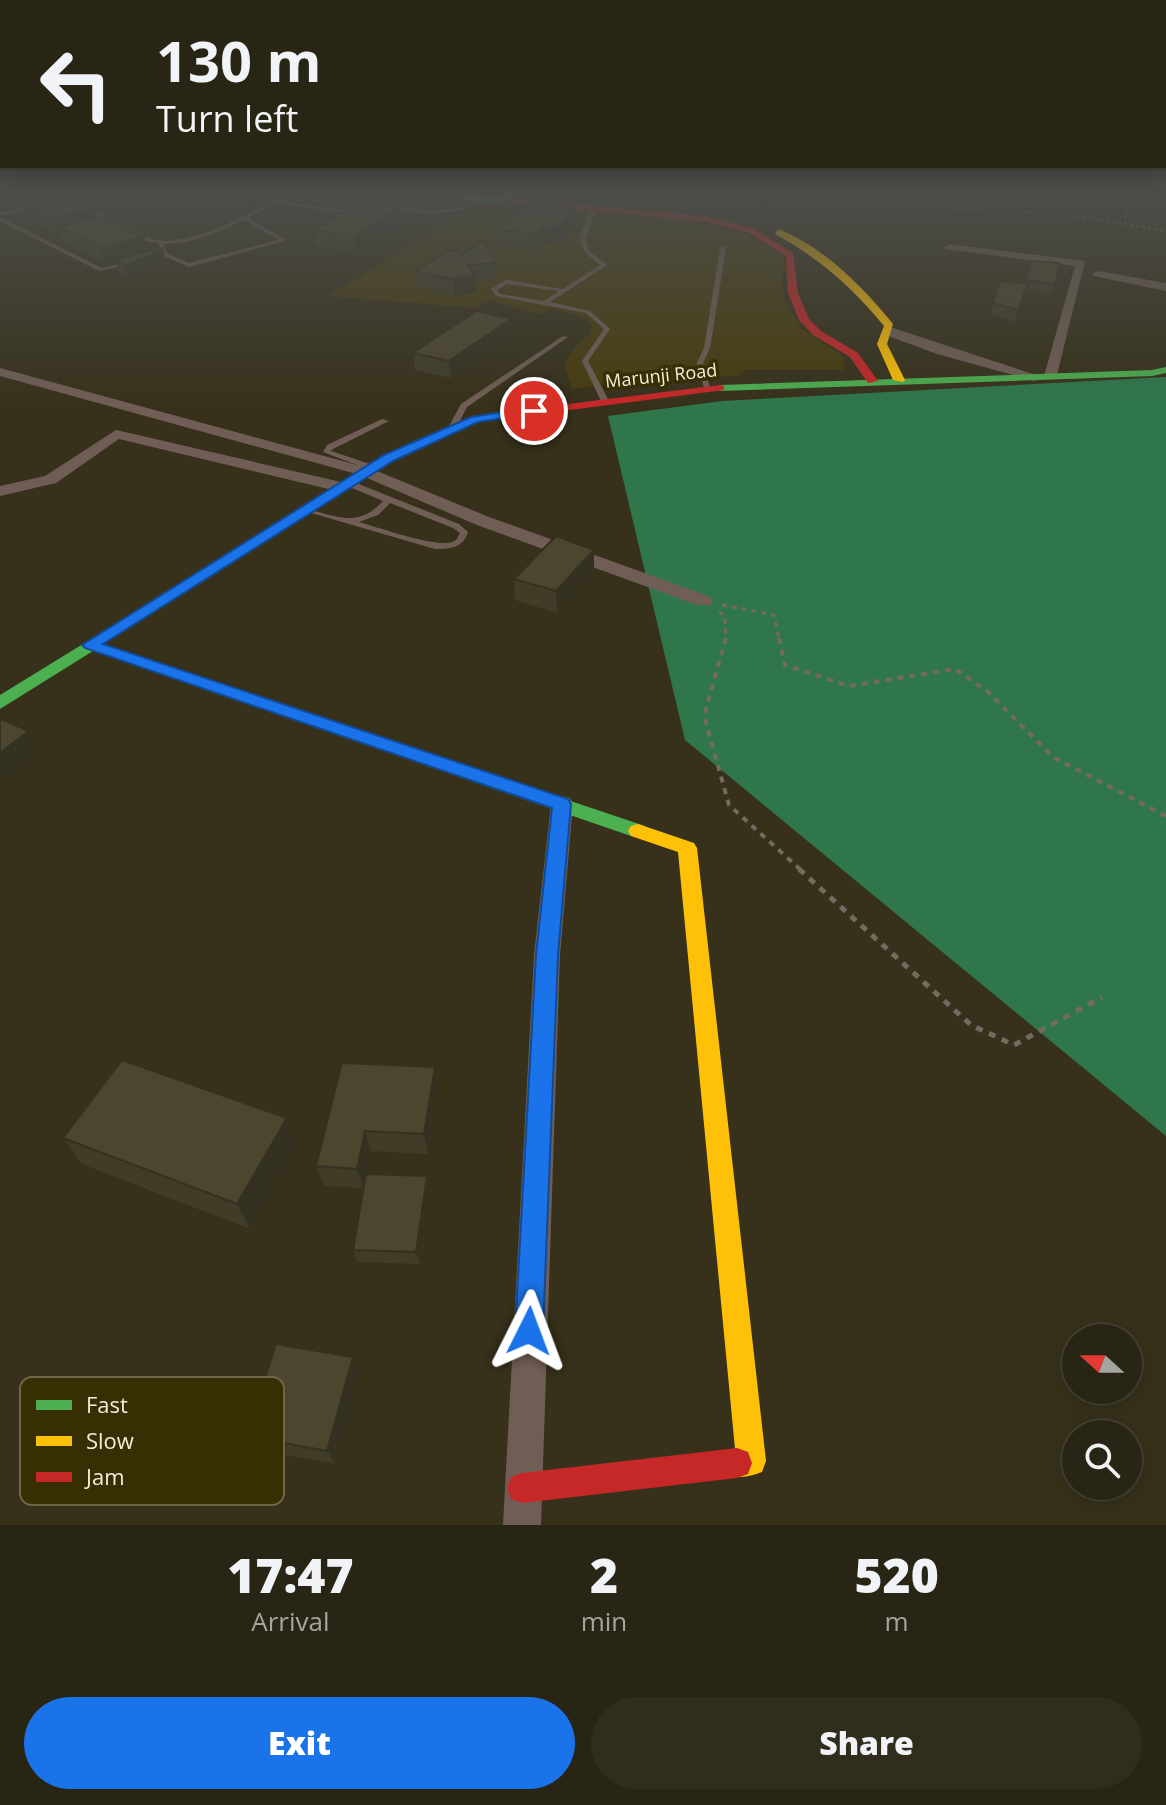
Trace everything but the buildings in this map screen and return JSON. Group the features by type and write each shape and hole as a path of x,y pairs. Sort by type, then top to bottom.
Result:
{"street":[{"path":"792,263 790,287 798,311 817,336 854,355 872,381"},
{"path":"826,263 865,294 889,326 882,344 899,380"},
{"path":"835,343 887,335 939,352 1043,376 1081,263"},
{"path":"792,268 830,266"},
{"path":"1098,274 1166,287"},
{"name":"Marunji Road","path":"0,703 369,470 475,419 707,388 1152,373 1166,370"},
{"path":"0,372 369,470 483,521 704,601"},
{"path":"0,491 50,480 116,434 345,485"},
{"path":"90,645 687,848 751,1461 522,1488"},
{"path":"522,1525 547,955 562,804"}],"lane":[{"path":"88,263 101,270 128,263"},
{"path":"545,303 604,265 602,263"},
{"path":"707,388 700,363 707,348 721,263"},
{"path":"562,290 506,282 494,289 498,295 512,299 588,312 607,329 585,361 605,401"},
{"path":"451,430 464,406 565,337"},
{"path":"369,470 327,452 330,447 385,421"},
{"path":"305,510 435,546 455,545 462,539 464,532 456,526 380,494 345,485"},
{"path":"342,522 368,518 379,511 387,501 380,494"}],"path":[{"path":"704,601 774,615 785,665 849,686 955,669 987,691 1053,757 1166,816"},
{"path":"704,601 725,616 727,636 704,716 729,805 971,1025 1014,1045 1102,997"}],"shaded area":[{"path":"380,263 787,263 781,277 785,301 802,329 843,356 844,370 744,370 739,376 620,382 572,389 565,365 574,348 590,333 592,325 584,318 552,308 541,314 490,300 477,308 329,296"}],"green space":[{"path":"1166,377 1166,1136 685,740 608,416 722,401"}],"traffic: fast":[{"path":"720,388 1152,373 1166,370"},
{"path":"0,703 278,528"},
{"path":"90,645 638,831"}],"traffic: slow":[{"path":"828,263 852,284 889,326 882,344 899,380"},
{"path":"638,831 687,848 751,1461 737,1463"}],"traffic: jam":[{"path":"791,263 793,293 804,320 817,333 854,355 872,381"},
{"path":"278,528 389,458 475,419 720,388"},
{"path":"522,1488 737,1463"}],"route":[{"path":"529,1331 547,955 562,804 90,645 389,458 475,419 534,411"}]}
